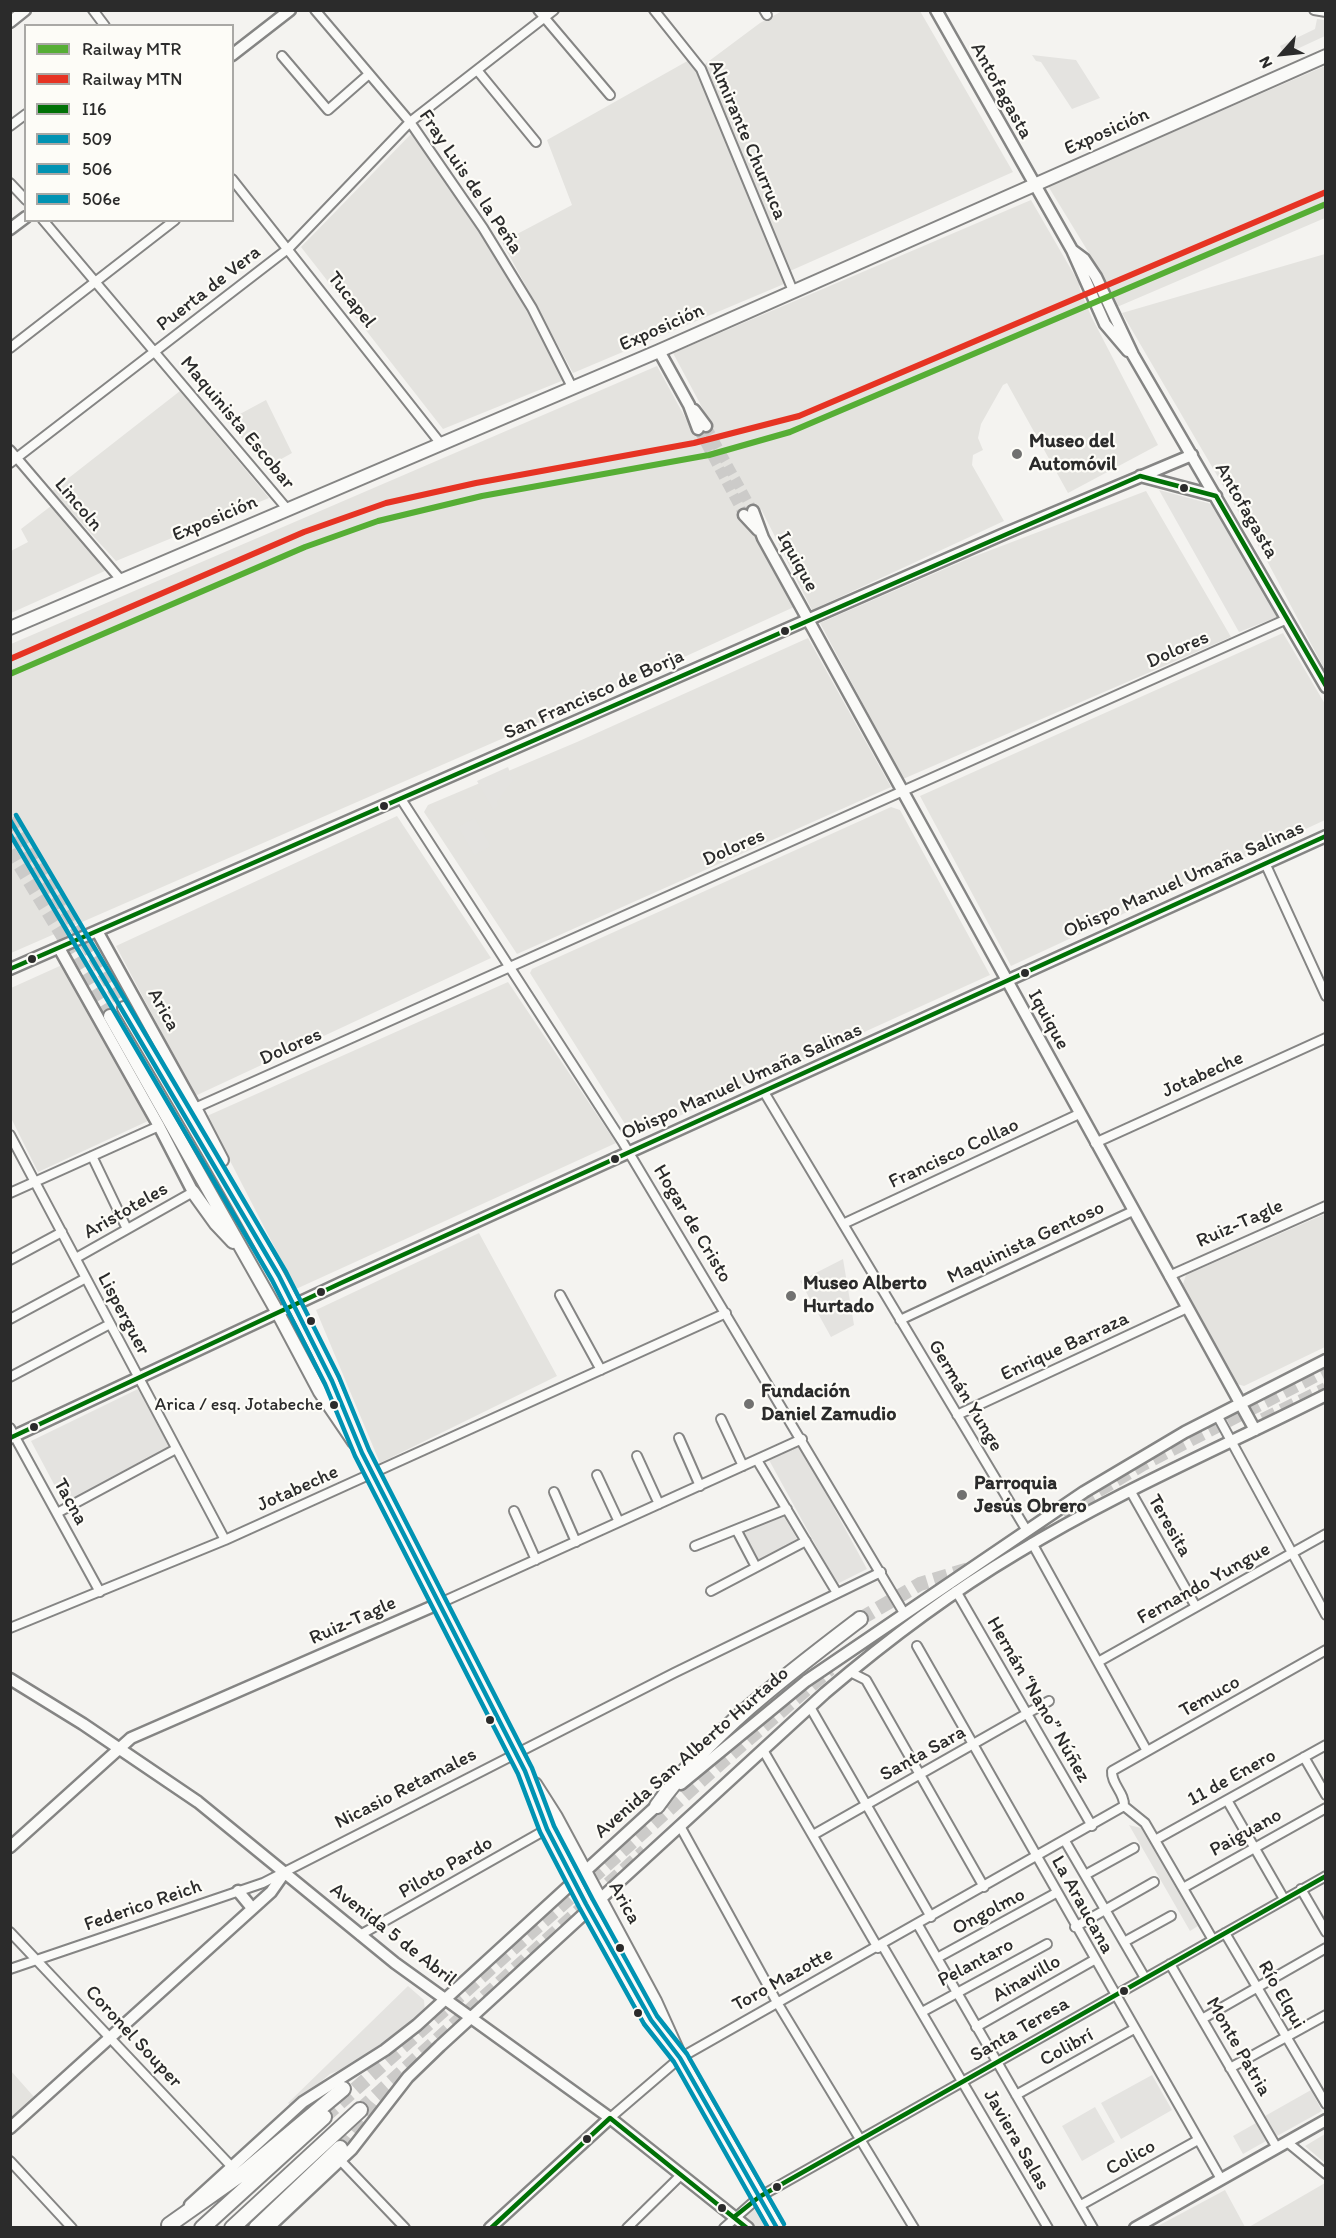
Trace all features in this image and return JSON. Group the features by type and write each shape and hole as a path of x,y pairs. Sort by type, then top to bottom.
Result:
{"highway":[{"path":"657,1806 686,1770 762,1698 860,1619"},
{"path":"168,2226 244,2172 343,2089"},
{"path":"232,2228 360,2110"},
{"path":"202,2228 324,2117"},
{"path":"256,2228 340,2154"}],"main road":[{"name":"Exposición","path":"10,628 573,389 1326,56"},
{"name":"Arica","path":"124,1008 294,1305 345,1408 362,1453"},
{"name":"Arica","path":"110,1016 278,1313 320,1392 362,1453 515,1753 556,1817 669,2026 680,2058"},
{"path":"195,1108 245,1216"},
{"path":"193,1192 216,1224 244,1253"},
{"name":"Arica","path":"525,1771 547,1829 589,1910 651,2020 680,2058 777,2228"}],"street":[{"path":"10,22 26,10"},
{"path":"93,10 104,24"},
{"path":"234,53 290,10"},
{"name":"Fray Luis de la Peña","path":"315,10 410,122 513,274 573,389"},
{"path":"538,10 610,95"},
{"name":"Puerta de Vera","path":"14,460 289,248 410,122 554,10"},
{"name":"Almirante Churruca","path":"654,10 701,69 793,291"},
{"name":"Antofagasta","path":"936,10 1072,250 1084,259 1096,277 1133,355 1326,687"},
{"path":"1314,10 1326,12"},
{"path":"282,56 328,110 369,74"},
{"path":"477,70 536,142"},
{"path":"10,126 24,116"},
{"name":"Tucapel","path":"234,182 289,248 441,444"},
{"path":"10,183 24,198"},
{"path":"10,229 24,218"},
{"name":"Maquinista Escobar","path":"45,222 288,510"},
{"path":"10,348 172,222"},
{"path":"660,351 702,428"},
{"name":"Lincoln","path":"10,450 14,460 121,580"},
{"name":"San Francisco de Borja","path":"10,969 1192,455"},
{"path":"1140,476 1216,496"},
{"name":"Iquique","path":"749,513 1255,1430"},
{"name":"Dolores","path":"195,1108 1287,619"},
{"name":"Hogar de Cristo","path":"401,798 629,1153 904,1613"},
{"name":"Obispo Manuel Umaña Salinas","path":"12,1434 1326,836"},
{"path":"1265,863 1326,996"},
{"name":"Arica","path":"97,931 195,1108"},
{"path":"59,948 159,1126 193,1192"},
{"name":"Jotabeche","path":"1095,1143 1326,1038"},
{"name":"Germán Yunge","path":"764,1092 1027,1531"},
{"name":"Francisco Collao","path":"843,1224 1079,1114"},
{"path":"10,1193 159,1126"},
{"name":"Lisperguer","path":"10,1135 225,1540"},
{"path":"93,1156 127,1229"},
{"name":"Aristoteles","path":"76,1258 193,1192"},
{"name":"Ruiz-Tagle","path":"1169,1276 1326,1206"},
{"name":"Maquinista Gentoso","path":"900,1320 1133,1211"},
{"path":"10,1260 62,1232"},
{"path":"10,1318 86,1278"},
{"path":"560,1295 601,1370"},
{"name":"Enrique Barraza","path":"957,1415 1187,1308"},
{"name":"Jotabeche","path":"10,1628 225,1540 726,1312"},
{"path":"10,1377 110,1324"},
{"name":"Avenida San Alberto Hurtado","path":"168,2226 301,2104 398,2040 447,2000 657,1806 778,1702 904,1613 1131,1463 1240,1402 1326,1360"},
{"path":"268,2228 340,2154 364,2135 408,2077 850,1672 956,1591 1032,1543 1326,1395"},
{"path":"1216,1415 1326,1615"},
{"path":"721,1419 743,1466"},
{"name":"Tacna","path":"12,1434 100,1592"},
{"path":"679,1438 700,1486"},
{"name":"Ruiz-Tagle","path":"10,1847 119,1748 139,1734 438,1604 802,1439"},
{"path":"57,1513 176,1449"},
{"path":"637,1456 659,1504"},
{"path":"757,1460 837,1593"},
{"path":"597,1475 619,1522"},
{"path":"554,1492 576,1542"},
{"name":"Teresita","path":"1131,1492 1196,1607"},
{"path":"695,1546 737,1532 787,1509"},
{"path":"514,1511 536,1560"},
{"path":"737,1532 756,1567"},
{"name":"Fernando Yungue","path":"1098,1662 1326,1534"},
{"path":"711,1591 806,1541"},
{"path":"1032,1543 1147,1750"},
{"name":"Nicasio Retamales","path":"10,2128 275,1887 285,1872 515,1753 881,1572"},
{"name":"Hernán “Nano” Núñez","path":"956,1591 1092,1826"},
{"name":"La Araucana","path":"917,1646 1221,2180"},
{"name":"Temuco","path":"1124,1806 1124,1800 1112,1774 1114,1770 1326,1650"},
{"path":"850,1672 866,1680 984,1887"},
{"name":"Avenida 5 de Abril","path":"10,1679 119,1748 198,1802 360,1935 610,2118 748,2228"},
{"name":"Santa Sara","path":"813,1835 1049,1701"},
{"path":"810,1707 931,1917"},
{"name":"11 de Enero","path":"1155,1840 1326,1745"},
{"name":"Javiera Salas","path":"764,1750 1048,2228"},
{"path":"1304,1757 1326,1795"},
{"path":"1227,1800 1284,1899"},
{"path":"1124,1806 1145,1823 1213,1940"},
{"name":"Toro Mazotte","path":"489,2228 680,2058 880,1947 1124,1806"},
{"name":"Paiguano","path":"1183,1888 1326,1808"},
{"path":"680,1826 778,2004 914,2228"},
{"name":"Piloto Pardo","path":"360,1935 547,1829"},
{"path":"1065,1841 1144,1978"},
{"path":"1085,1875 1134,1848"},
{"name":"Federico Reich","path":"10,1968 238,1891 285,1872"},
{"name":"Santa Teresa","path":"724,2228 759,2197 1326,1876"},
{"path":"1075,1927 1154,1882"},
{"path":"1302,1889 1326,1932"},
{"path":"238,1891 252,1908"},
{"name":"Ongolmo","path":"937,1958 1056,1893"},
{"path":"1124,1942 1171,1916"},
{"path":"918,1925 1093,2228"},
{"name":"Coronel Souper","path":"10,1932 231,2166"},
{"name":"Río Elqui","path":"1225,1933 1326,2104"},
{"name":"Pelantaro","path":"921,2012 1047,1944"},
{"path":"1202,2019 1326,1948"},
{"name":"Ainavillo","path":"976,2027 1094,1960"},
{"name":"Monte Patria","path":"1170,1964 1230,2068 1282,2145"},
{"path":"1230,2068 1326,2015"},
{"name":"Colibrí","path":"1016,2095 1134,2029"},
{"path":"1135,2228 1326,2120"},
{"name":"Colico","path":"1081,2205 1198,2140"},
{"path":"1282,2145 1326,2174"},
{"path":"340,2154 405,2228"},
{"path":"10,2161 72,2228"},
{"path":"627,2228 681,2175"}],"shaded area":[{"path":"784,10 920,11 1013,172 790,271 705,64 760,23"},
{"path":"1317,19 1325,20 1325,36 1284,55 1280,46 1315,29"},
{"path":"1032,55 1076,60 1100,98 1072,109 1041,62 1036,61"},
{"path":"691,59 784,284 573,373 502,242 572,205 547,140"},
{"path":"1325,66 1325,218 1117,307 1103,276 1048,186"},
{"path":"412,133 506,273 564,380 443,429 301,247"},
{"path":"1031,200 1079,283 1092,318 1158,445 1068,493 1007,383 1003,385 981,424 978,438 983,450 973,455 972,465 1004,521 812,610 761,509 749,517 794,607 561,713 11,953 11,644 657,366 692,430 712,426 673,353"},
{"path":"1326,254 1325,670 1266,559 1122,313"},
{"path":"180,391 269,498 116,561 52,491"},
{"path":"266,400 292,453 267,467 227,421"},
{"path":"1159,490 1215,505 1280,616 1239,632"},
{"path":"1146,491 1231,637 903,779 820,623 970,558"},
{"path":"51,506 107,570 11,613 11,551 28,542 21,529"},
{"path":"1283,633 1325,704 1325,820 1011,966 920,796"},
{"path":"808,638 891,787 517,954 424,812 428,805 577,742"},
{"path":"508,767 513,781 497,802 499,806 493,810 477,781"},
{"path":"891,807 900,810 990,975 637,1135 630,1132 530,973 532,969"},
{"path":"397,816 491,958 195,1096 116,946"},
{"path":"475,818 491,846 474,855 458,827"},
{"path":"62,965 148,1121 38,1172 11,1118 11,988"},
{"path":"508,982 616,1143 296,1289 207,1116"},
{"path":"1325,1214 1325,1347 1244,1386 1237,1384 1183,1284 1186,1275"},
{"path":"479,1233 557,1376 380,1463 316,1310"},
{"path":"843,1259 854,1325 831,1337 800,1281"},
{"path":"138,1389 170,1448 65,1505 31,1441"},
{"path":"800,1446 867,1569 837,1584 769,1460"},
{"path":"783,1515 797,1539 757,1562 742,1534"},
{"path":"1129,1825 1141,1828 1198,1926 1190,1931"},
{"path":"408,1986 424,2000 425,2013 385,2044 348,2067 330,2074 292,2106 288,2103"},
{"path":"11,2071 35,2098 11,2120"},
{"path":"1152,2075 1172,2110 1121,2139 1101,2103"},
{"path":"1311,2090 1322,2111 1277,2136 1265,2116"},
{"path":"1095,2107 1115,2142 1082,2161 1062,2126"},
{"path":"1256,2123 1266,2141 1243,2154 1233,2136"},
{"path":"1325,2134 1325,2163 1305,2146"},
{"path":"1325,2183 1325,2227 1249,2227"},
{"path":"1225,2190 1245,2227 1156,2227"},
{"path":"755,2208 767,2227 754,2227 743,2219"}],"tunnel":[{"path":"706,426 753,511"},
{"path":"698,429 744,515"},
{"path":"10,819 124,1008"},
{"path":"10,851 110,1016"},
{"path":"1062,1512 1143,1464 1326,1370"},
{"path":"1263,1420 1326,1389"},
{"path":"860,1619 920,1584 972,1568"},
{"path":"324,2117 723,1761 830,1669"},
{"path":"360,2110 645,1851"},
{"path":"340,2148 376,2103"}],"rail line":[{"name":"MTN","path":"10,659 304,532 386,503 476,483 694,443 799,416 1326,192"},
{"name":"MTR","path":"10,674 305,547 378,521 482,496 709,455 790,432 1326,204"}],"transit line":[{"name":"I16","path":"10,969 1140,476 1216,496 1326,686"},
{"name":"506e","path":"16,815 286,1272 339,1377 369,1450 532,1768 554,1826 657,2016 687,2054 784,2224"},
{"name":"509","path":"10,820 279,1276 332,1381 362,1453 525,1771 547,1829 586,1904 651,2020 680,2058 777,2228"},
{"name":"506","path":"10,834 272,1280 325,1384 355,1456 518,1774 540,1832 579,1907 644,2024 674,2062 768,2228"},
{"name":"I16","path":"10,1438 341,1283 1326,836"},
{"name":"I16","path":"734,2217 759,2197 1326,1876"},
{"name":"I16","path":"491,2228 610,2118 747,2228"}],"place":[{"name":"Museo del Automóvil","path":"1017,454"},
{"name":"Museo Alberto Hurtado","path":"791,1296"},
{"name":"Fundación Daniel Zamudio","path":"749,1404"},
{"name":"Arica / esq. Jotabeche","path":"334,1405"},
{"name":"Parroquia Jesús Obrero","path":"962,1495"}]}
